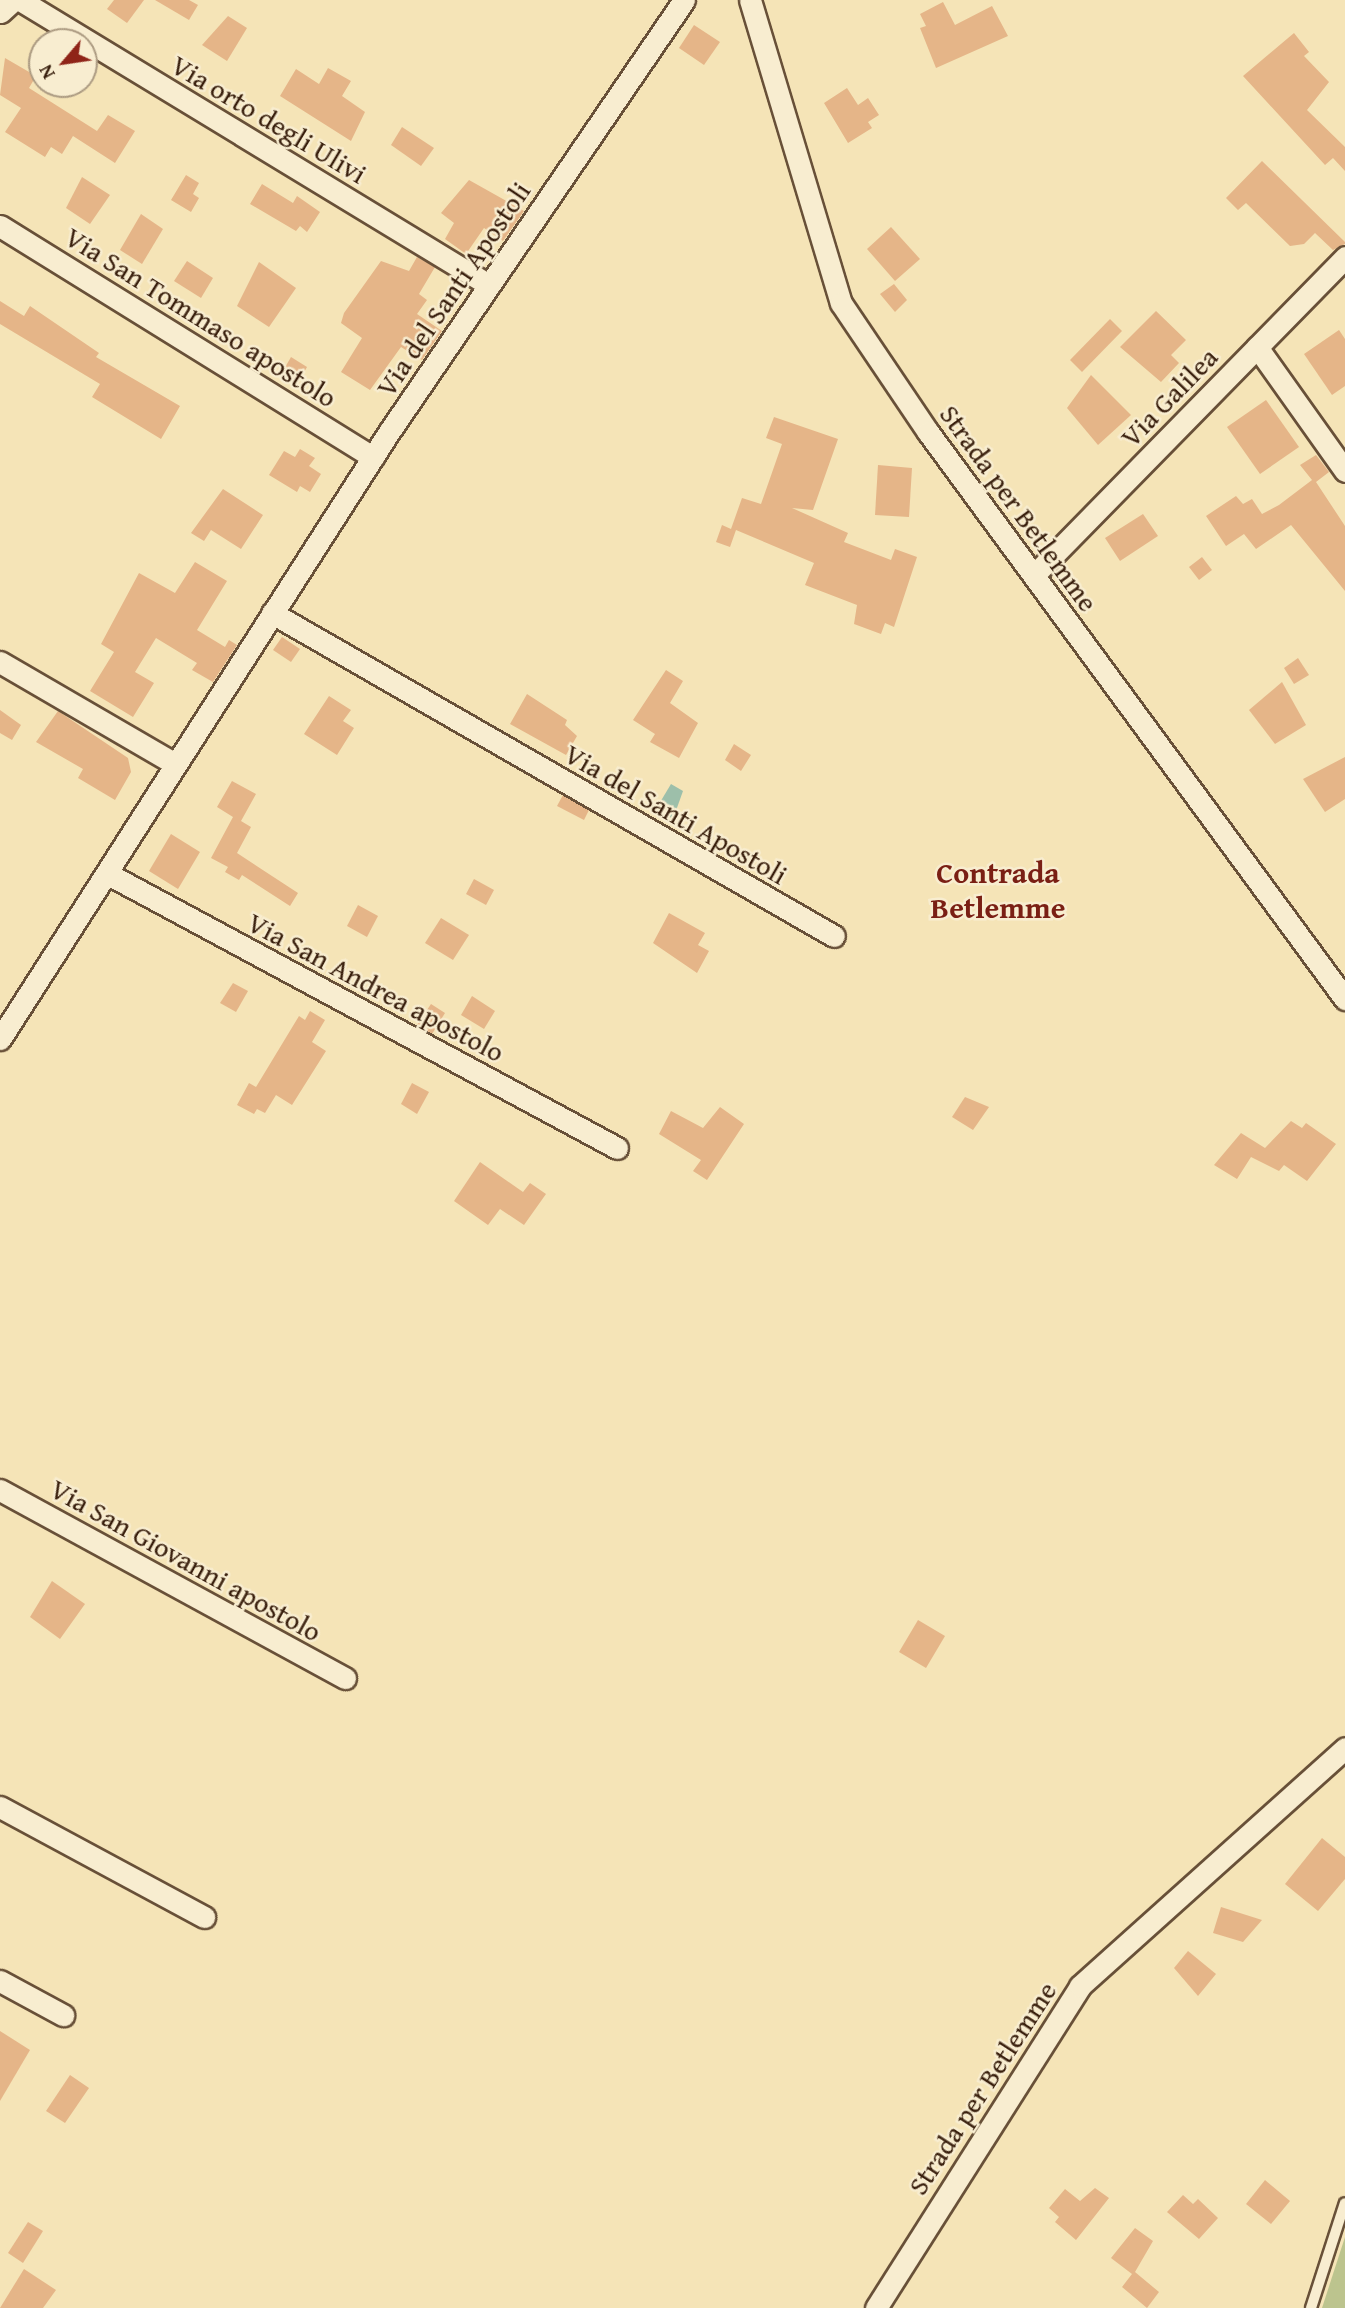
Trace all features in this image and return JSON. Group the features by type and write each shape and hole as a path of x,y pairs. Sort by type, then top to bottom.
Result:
{"street":[{"path":"0,10 11,0"},
{"name":"Via orto degli Ulivi","path":"20,0 489,285"},
{"name":"Via del Santi Apostoli","path":"0,1039 373,457 684,0"},
{"name":"Strada per Betlemme","path":"750,0 841,303 1034,575 1345,999"},
{"name":"Via San Tommaso apostolo","path":"0,226 373,457"},
{"name":"Via Galilea","path":"1034,575 1345,257"},
{"path":"1257,347 1345,471"},
{"name":"Via del Santi Apostoli","path":"272,613 834,936"},
{"path":"0,662 175,764"},
{"name":"Via San Andrea apostolo","path":"108,874 617,1148"},
{"name":"Via San Giovanni apostolo","path":"0,1490 345,1678"},
{"name":"Strada per Betlemme","path":"876,2308 1080,1986 1345,1748"},
{"path":"0,1807 204,1917"},
{"path":"0,1981 64,2015"}],"lane":[{"path":"1311,2308 1345,2203"}],"green space":[{"path":"1345,2237 1345,2308 1322,2308"}],"shaded area":[{"path":"671,784 683,791 673,819 656,809"}],"building":[{"path":"114,0 144,0 127,23 107,9"},
{"path":"155,0 189,0 198,5 189,20"},
{"path":"943,2 955,25 992,6 1008,36 936,68 920,28 926,26 920,14"},
{"path":"228,16 247,28 227,61 202,45"},
{"path":"694,25 720,42 704,65 679,48"},
{"path":"1294,33 1309,52 1304,56 1329,82 1307,110 1345,147 1345,171 1333,158 1325,165 1243,76"},
{"path":"5,58 28,71 28,98 45,98 97,131 108,115 135,131 115,163 73,136 62,154 51,147 45,157 5,132 21,108 0,95"},
{"path":"328,68 351,81 342,96 365,112 351,141 280,96 296,69 319,84"},
{"path":"847,88 858,105 868,98 879,115 868,122 872,128 848,143 824,103"},
{"path":"402,127 434,148 421,166 391,145"},
{"path":"1262,161 1345,244 1333,250 1315,233 1304,244 1290,246 1246,203 1238,210 1226,198"},
{"path":"186,175 199,183 193,194 199,198 191,212 171,200"},
{"path":"82,177 110,195 90,224 66,208"},
{"path":"469,180 524,211 503,241 484,228 466,254 445,239 454,223 441,213"},
{"path":"262,184 293,203 297,196 320,212 307,232 300,226 296,231 250,204"},
{"path":"141,214 163,229 142,264 120,250"},
{"path":"891,227 920,259 895,281 867,249"},
{"path":"417,257 435,267 419,294 427,300 417,314 442,331 422,360 401,347 370,390 341,372 362,338 341,323 344,313 381,261 409,271"},
{"path":"187,261 213,278 201,298 174,281"},
{"path":"259,262 296,288 269,327 237,306"},
{"path":"894,284 907,300 895,312 880,294"},
{"path":"0,301 24,316 30,306 99,353 96,357 180,406 161,439 92,397 100,384 0,324"},
{"path":"1156,311 1186,340 1171,355 1179,363 1161,382 1120,347"},
{"path":"1110,319 1122,331 1082,372 1070,360"},
{"path":"1339,330 1345,339 1345,386 1332,395 1304,354"},
{"path":"291,357 307,367 299,381 283,371"},
{"path":"1091,375 1131,415 1098,445 1067,408"},
{"path":"1266,400 1299,447 1260,474 1227,427"},
{"path":"774,417 838,439 813,510 792,508 848,533 844,542 891,560 895,549 917,557 894,627 885,623 881,634 854,624 857,605 805,585 814,563 736,530 730,547 716,542 722,525 731,529 742,498 761,504 782,444 766,438"},
{"path":"300,449 315,458 309,466 321,474 310,492 300,486 297,492 269,475 284,451 295,457"},
{"path":"1316,455 1329,472 1316,482 1345,526 1345,591 1291,525 1256,549 1244,534 1226,546 1206,516 1236,496 1243,504 1252,499 1262,514 1279,505 1312,480 1300,465"},
{"path":"878,465 912,468 909,517 875,515"},
{"path":"223,489 263,515 241,549 211,530 204,541 191,533"},
{"path":"1143,514 1158,536 1120,561 1105,538"},
{"path":"1202,557 1212,570 1199,580 1189,567"},
{"path":"195,562 227,581 197,630 225,647 229,640 237,645 213,682 192,670 197,663 156,638 135,672 154,683 133,717 90,691 114,652 101,644 139,573 175,593"},
{"path":"282,637 300,649 291,662 273,650"},
{"path":"1298,658 1309,675 1294,684 1284,668"},
{"path":"666,670 683,681 670,703 698,723 679,758 650,742 655,734 633,720"},
{"path":"1282,682 1306,725 1275,744 1249,710"},
{"path":"527,694 567,720 565,725 577,736 566,755 510,724"},
{"path":"329,696 351,710 343,721 354,728 337,755 304,734"},
{"path":"0,710 21,725 12,740 0,733"},
{"path":"58,711 128,758 131,772 115,800 78,778 83,769 36,742"},
{"path":"734,744 751,755 741,771 725,760"},
{"path":"1345,757 1345,799 1325,812 1303,779"},
{"path":"232,781 256,794 241,821 251,827 237,853 298,893 290,906 242,875 239,880 225,872 228,867 211,858 233,817 217,807"},
{"path":"563,795 589,810 584,820 557,806"},
{"path":"171,834 200,852 178,889 149,871"},
{"path":"474,879 494,890 486,905 466,894"},
{"path":"358,905 378,916 367,937 347,926"},
{"path":"669,913 705,933 698,945 709,951 697,973 653,943"},
{"path":"441,918 469,935 453,960 425,943"},
{"path":"233,983 248,991 236,1012 220,1003"},
{"path":"472,996 495,1011 484,1029 461,1015"},
{"path":"431,1004 445,1013 432,1034 417,1025"},
{"path":"310,1011 325,1020 312,1042 326,1051 292,1105 276,1095 265,1113 257,1109 254,1114 237,1105 249,1083 256,1087 299,1016 305,1020"},
{"path":"412,1083 429,1092 417,1114 401,1104"},
{"path":"965,1097 989,1107 973,1130 952,1117"},
{"path":"720,1107 744,1124 707,1180 693,1171 701,1160 659,1134 671,1111 703,1128"},
{"path":"1291,1121 1302,1128 1306,1123 1336,1144 1307,1181 1284,1165 1279,1171 1251,1157 1237,1179 1214,1165 1241,1133 1265,1148"},
{"path":"480,1162 523,1192 530,1183 546,1194 524,1225 500,1209 488,1225 454,1201"},
{"path":"52,1581 85,1604 60,1639 30,1617"},
{"path":"918,1620 945,1636 926,1668 899,1652"},
{"path":"1322,1838 1345,1857 1345,1879 1318,1911 1285,1884"},
{"path":"1221,1907 1262,1920 1243,1942 1213,1933"},
{"path":"1188,1951 1216,1974 1198,1996 1174,1968"},
{"path":"0,2031 30,2050 0,2101"},
{"path":"70,2075 89,2088 65,2123 46,2111"},
{"path":"1265,2180 1290,2201 1271,2224 1246,2204"},
{"path":"1095,2188 1109,2198 1076,2240 1055,2222 1059,2217 1049,2208 1065,2189 1080,2201"},
{"path":"1183,2195 1193,2204 1198,2199 1218,2218 1199,2239 1167,2212"},
{"path":"28,2222 43,2231 23,2263 8,2253"},
{"path":"1135,2228 1153,2241 1135,2272 1159,2292 1147,2308 1122,2287 1132,2274 1111,2258"},
{"path":"24,2269 56,2290 43,2308 0,2308"}],"district":[{"name":"Contrada Betlemme","path":"998,889"}]}
